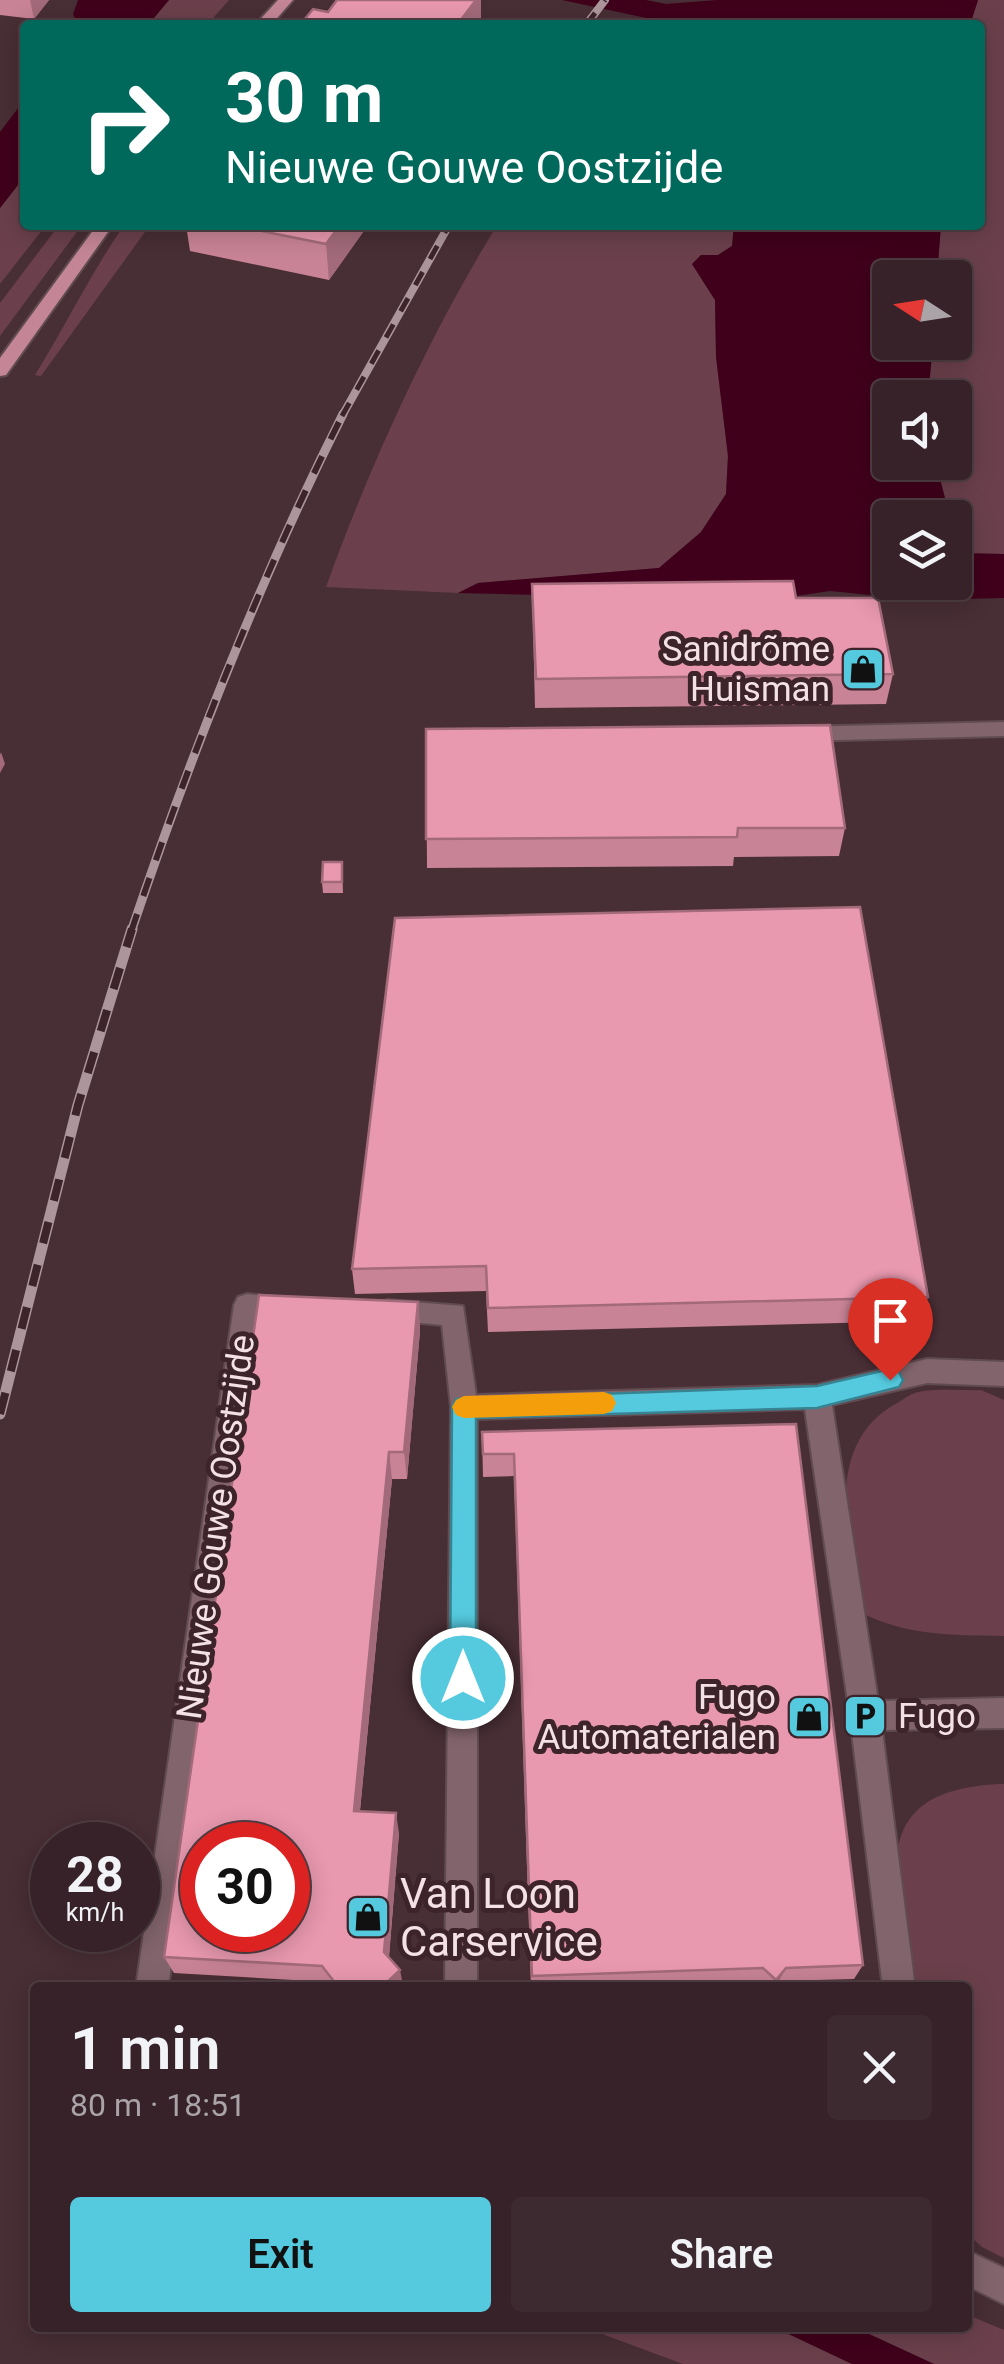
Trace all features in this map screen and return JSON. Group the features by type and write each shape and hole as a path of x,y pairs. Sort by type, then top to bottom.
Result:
{"main road":[{"path":"268,20 286,0"},
{"path":"0,371 100,230"}],"street":[{"path":"771,734 1004,730"},
{"name":"Nieuwe Gouwe Oostzijde","path":"153,1982 248,1305 322,1308"},
{"path":"360,1310 454,1314 464,1407 462,1982"},
{"path":"464,1407 817,1397 927,1371 1004,1374"},
{"path":"817,1397 865,1716 897,1982"},
{"path":"865,1716 1004,1713"},
{"path":"972,2270 1004,2286"}],"shaded area":[{"path":"78,0 169,0 152,20 76,20 73,14"},
{"path":"169,0 229,0 211,20 152,20"},
{"path":"562,0 646,0 666,4 717,0 978,0 972,20 656,20"},
{"path":"978,0 1004,0 1004,554 972,553 972,500 945,500 940,480 972,480 972,380 930,380 931,360 972,360 972,260 938,260 941,230 985,230 985,20 972,20"},
{"path":"20,106 20,182 0,208 0,132"},
{"path":"20,182 20,230 42,230 0,284 0,208"},
{"path":"55,230 78,230 0,336 0,303"},
{"path":"121,230 146,230 41,376 35,375"},
{"path":"494,230 734,230 732,246 718,255 701,255 692,264 715,300 716,357 728,456 726,494 701,532 659,568 478,583 458,593 326,587 362,493 447,312"},
{"path":"734,230 941,230 938,260 872,260 872,360 931,360 930,380 872,380 872,480 940,480 945,500 872,500 872,595 830,591 769,600 458,593 478,583 659,568 701,532 726,494 728,456 716,357 715,300 692,264 701,255 718,255 732,246"},
{"path":"972,553 1004,554 1004,598 972,599"},
{"path":"981,1390 1004,1400 1004,1636 911,1630 858,1611 846,1525 846,1495 849,1467 858,1442 874,1420 914,1393"},
{"path":"1004,1784 1004,2258 972,2238 972,1982 910,1982 896,1879 898,1849 907,1823 926,1803 958,1790"},
{"path":"972,2317 1004,2330 1004,2364 934,2364 865,2332 972,2332"},
{"path":"597,2332 784,2332 852,2364 683,2364"},
{"path":"784,2332 865,2332 934,2364 852,2364"}],"building":[{"path":"337,0 476,0 461,20 304,20 313,9 328,12"},
{"path":"257,230 336,230 326,244"},
{"path":"793,581 796,598 872,598 878,600 893,674 536,679 532,584"},
{"path":"830,725 845,828 738,828 737,837 426,839 426,729"},
{"path":"323,862 342,862 342,882 322,882"},
{"path":"860,907 928,1297 488,1308 486,1266 352,1269 395,918"},
{"path":"259,1295 418,1302 404,1452 389,1452 354,1811 396,1813 384,1952 400,1970 387,1982 334,1982 322,1966 164,1957 180,1846 180,1952 310,1952 310,1822 183,1822"},
{"path":"796,1424 863,1965 786,1968 776,1980 763,1968 532,1976 514,1454 483,1454 482,1432"}],"railway":[{"path":"590,20 605,0"},
{"path":"342,416 446,230"},
{"path":"132,930 228,669 342,416"},
{"path":"0,1414 78,1105 132,930"}],"slow traffic":[{"path":"464,1407 604,1403"}],"place":[{"name":"Sanidrõme Huisman","path":"863,669"},
{"name":"Fugo","path":"865,1716"},
{"name":"Fugo Automaterialen","path":"809,1717"},
{"name":"Van Loon Carservice","path":"368,1917"}],"route":[{"path":"463,1678 464,1407 817,1397 890,1380"}]}
